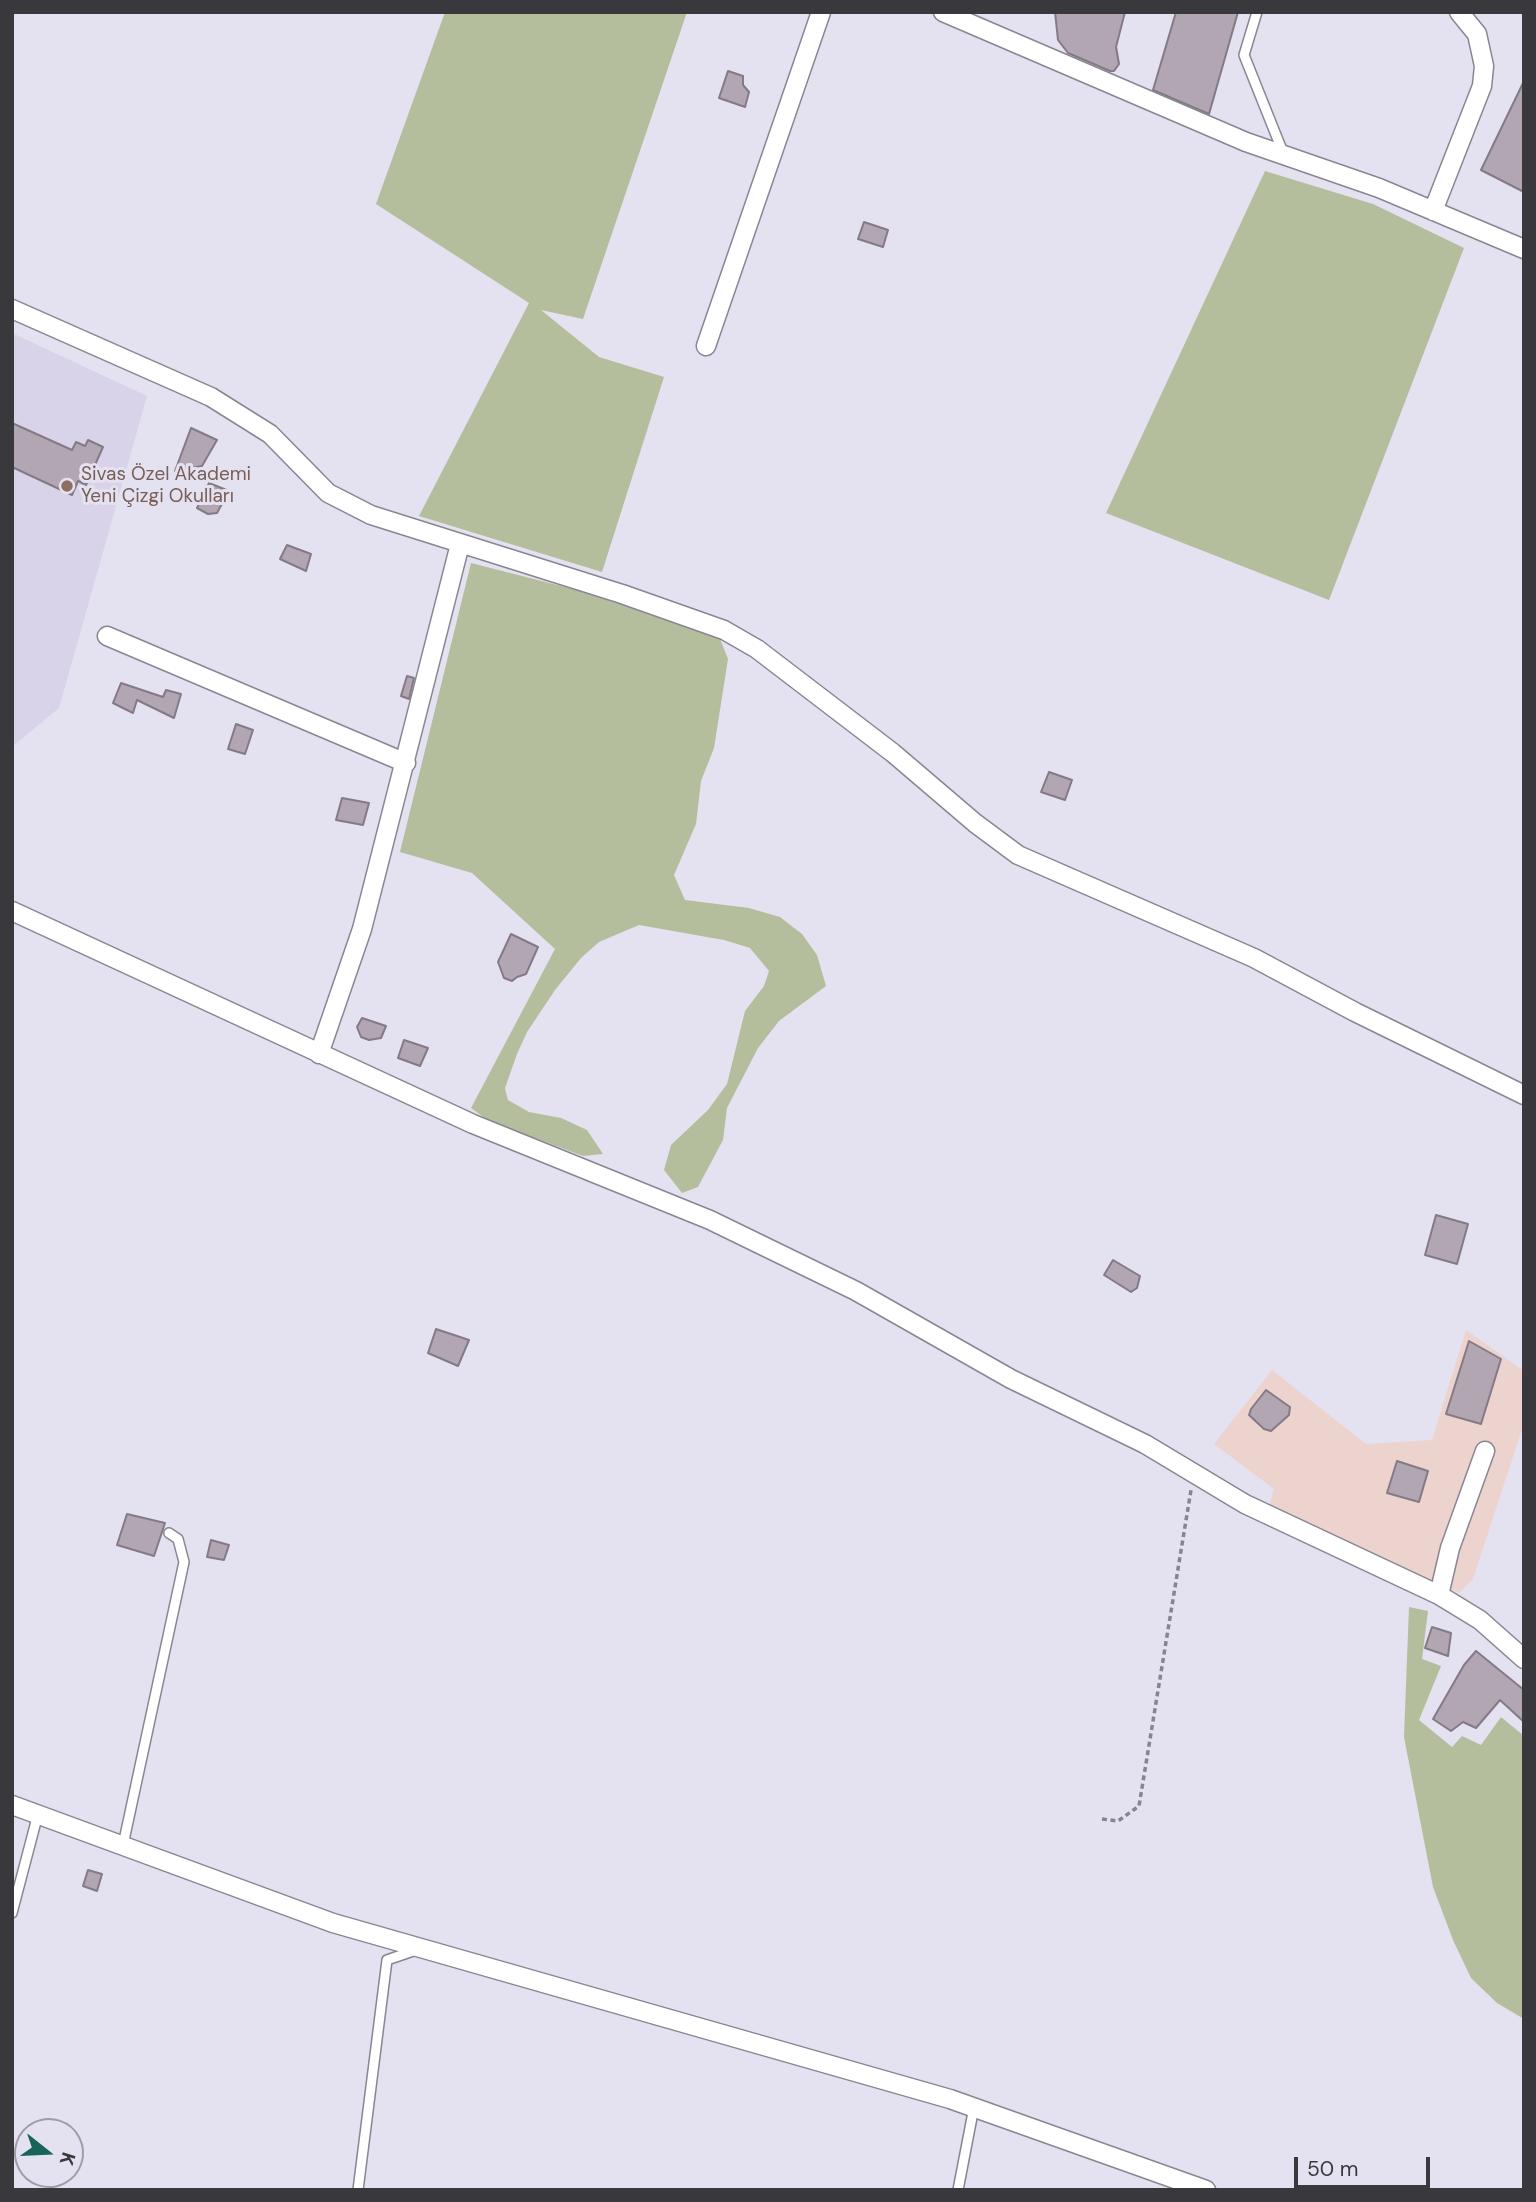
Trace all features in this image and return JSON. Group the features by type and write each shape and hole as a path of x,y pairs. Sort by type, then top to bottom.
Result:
{"street":[{"path":"706,346 821,12"},
{"path":"943,12 1133,95 1284,155 1379,188 1524,249"},
{"path":"1433,211 1482,86 1484,66 1477,34 1459,12"},
{"path":"12,309 211,397 270,434 328,493 371,515 622,594 724,630 757,649 799,681 893,753 1018,855 1254,958 1367,1018 1524,1095"},
{"path":"319,1054 362,929 460,544"},
{"path":"107,636 406,763"},
{"path":"13,915 473,1124 710,1220 856,1291 1011,1379 1145,1444 1245,1504 1439,1595 1480,1620 1524,1659"},
{"path":"1439,1595 1450,1548 1485,1451"},
{"path":"12,1805 333,1923 974,2107 1206,2190"}],"lane":[{"path":"1257,12 1244,55 1284,155"},
{"path":"122,1845 184,1562 178,1539 169,1533"},
{"path":"12,1913 38,1814"},
{"path":"358,2190 387,1960 424,1948"},
{"path":"958,2190 974,2107"}],"path":[{"path":"1102,1819 1118,1821 1139,1806 1194,1474"}],"shaded area":[{"name":"Sivas Özel Akademi Yeni Çizgi Okulları","path":"12,333 147,396 59,708 12,747"},
{"path":"1466,1330 1524,1371 1524,1423 1473,1579 1459,1593 1269,1507 1274,1489 1214,1444 1272,1370 1366,1444 1432,1440"}],"green space":[{"path":"445,12 687,12 583,319 541,310 599,357 664,377 602,572 419,516 529,303 376,204"},
{"path":"1265,171 1373,204 1464,248 1329,600 1106,513"},
{"path":"471,563 573,589 708,632 720,639 728,659 714,748 701,781 696,824 674,875 685,900 749,908 780,917 802,934 817,955 826,986 779,1021 758,1048 727,1108 723,1140 698,1187 682,1193 664,1170 671,1145 708,1110 727,1084 745,1011 764,986 769,971 750,948 724,940 639,925 599,942 581,958 555,990 527,1032 517,1054 505,1088 508,1100 529,1112 561,1118 587,1130 603,1154 583,1156 489,1121 471,1108 555,949 472,873 400,852"},
{"path":"1409,1607 1428,1611 1422,1659 1441,1666 1419,1720 1452,1747 1462,1736 1481,1745 1501,1717 1524,1736 1524,2019 1497,2003 1471,1978 1433,1887 1404,1737"}],"building":[{"path":"1055,12 1125,12 1116,47 1119,64 1114,71 1068,53 1058,40"},
{"path":"1176,12 1238,12 1209,114 1153,90"},
{"path":"728,71 743,76 743,85 749,92 745,107 719,98"},
{"path":"1524,81 1524,192 1481,170"},
{"path":"864,222 888,230 883,247 858,239"},
{"path":"12,423 72,450 76,442 85,446 88,440 103,447 86,485 78,481 72,495 12,467"},
{"path":"191,428 217,440 202,466 175,471"},
{"path":"209,483 229,491 217,513 208,514 197,508"},
{"path":"287,545 311,554 306,571 280,559"},
{"path":"407,676 414,678 409,699 401,696"},
{"path":"121,683 163,697 166,690 181,694 174,718 137,700 133,713 113,703"},
{"path":"236,724 253,730 245,754 228,749"},
{"path":"1049,772 1072,780 1065,800 1041,792"},
{"path":"342,798 369,803 363,825 336,820"},
{"path":"511,934 538,947 526,974 512,981 504,978 498,962"},
{"path":"362,1018 386,1026 381,1038 369,1040 361,1037 357,1027"},
{"path":"404,1040 428,1048 420,1066 398,1058"},
{"path":"1436,1215 1468,1224 1457,1264 1425,1255"},
{"path":"1113,1260 1140,1276 1137,1288 1131,1292 1104,1275"},
{"path":"436,1329 469,1340 458,1366 428,1353"},
{"path":"1469,1341 1501,1359 1481,1424 1446,1414"},
{"path":"1266,1390 1290,1407 1289,1415 1271,1431 1264,1429 1249,1415"},
{"path":"1397,1461 1428,1471 1419,1502 1387,1493"},
{"path":"127,1514 165,1523 154,1556 117,1545"},
{"path":"211,1540 229,1545 224,1560 207,1557"},
{"path":"1432,1627 1451,1633 1448,1656 1425,1648"},
{"path":"1476,1651 1524,1690 1524,1722 1500,1700 1476,1728 1463,1722 1451,1731 1433,1719 1464,1665"},
{"path":"88,1870 102,1874 97,1891 83,1886"}],"place":[{"name":"Sivas Özel Akademi Yeni Çizgi Okulları","path":"67,486"}]}
